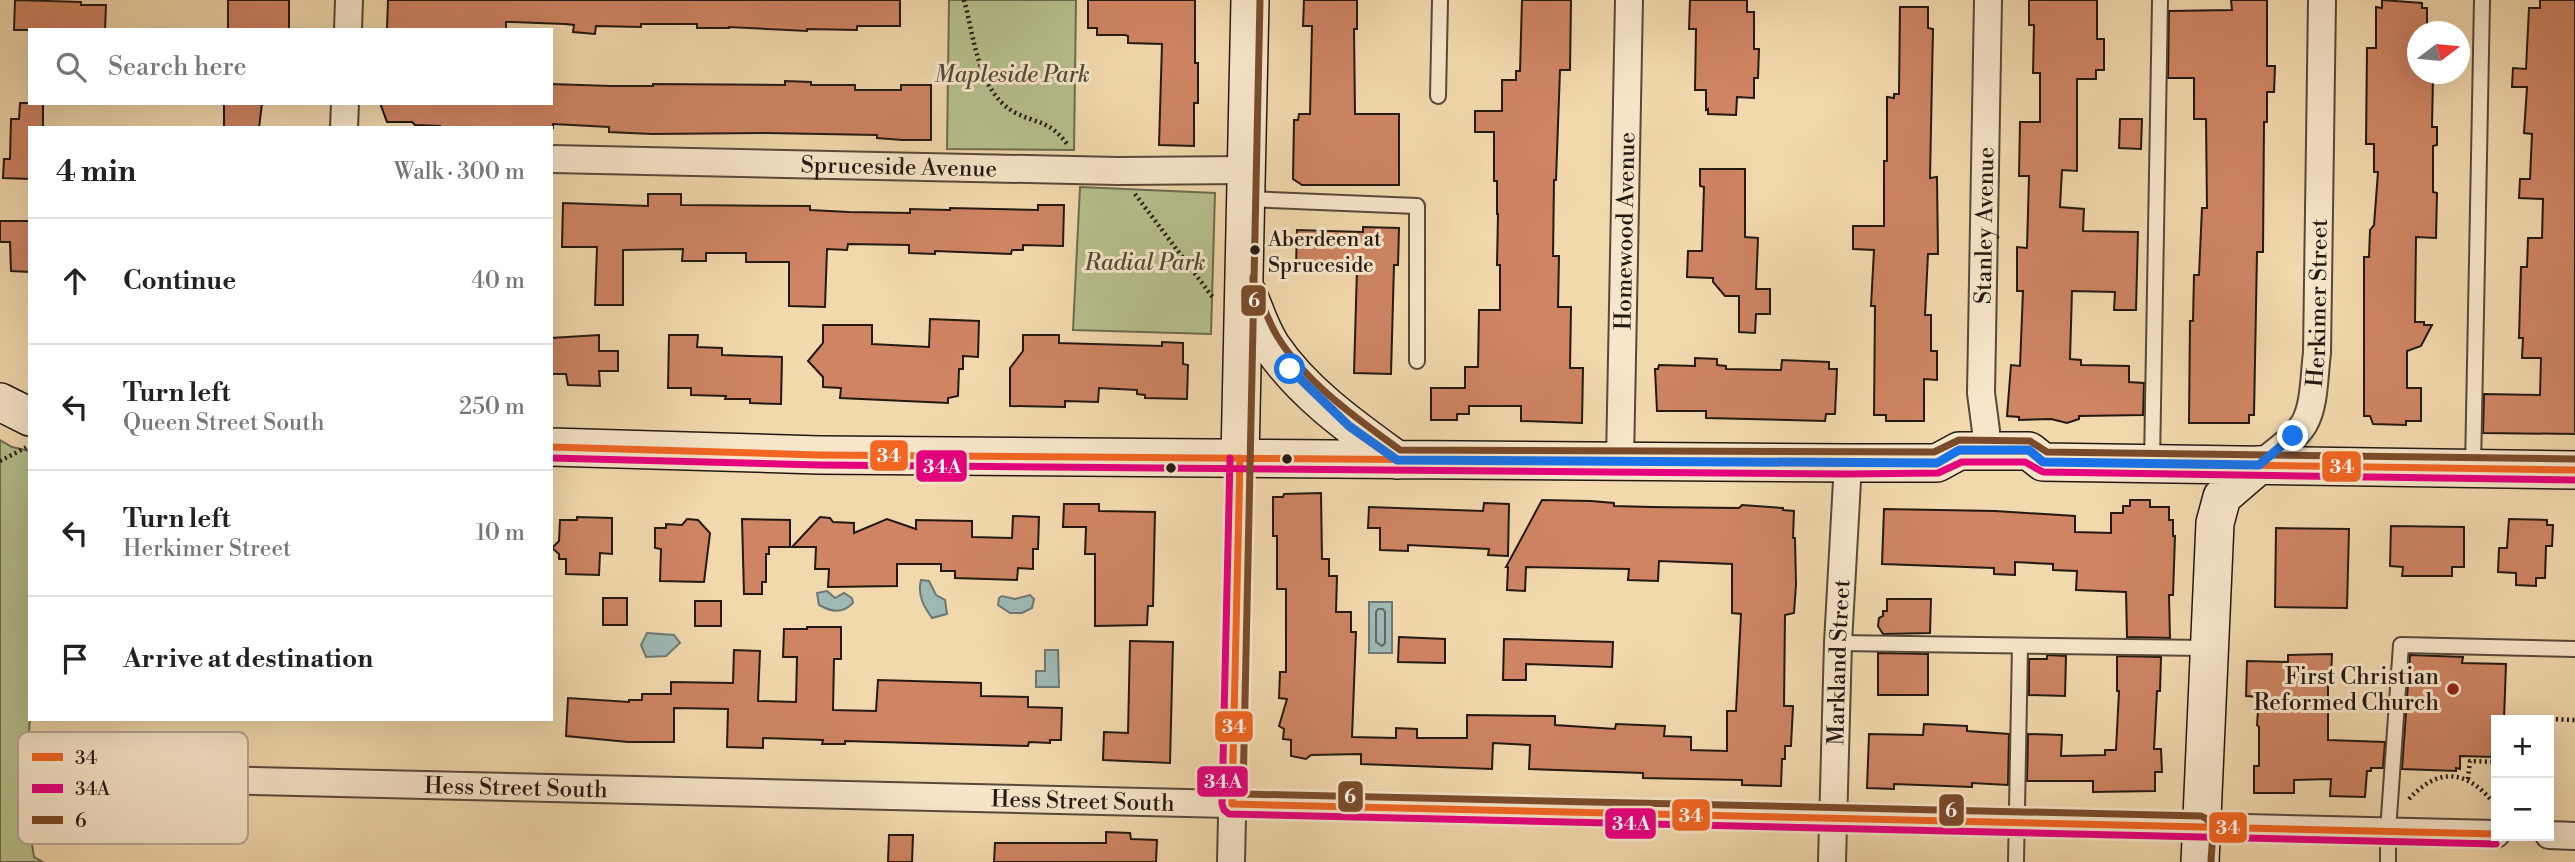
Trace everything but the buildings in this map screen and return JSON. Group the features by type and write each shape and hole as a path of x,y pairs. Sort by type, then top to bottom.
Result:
{"main road":[{"path":"1240,458 1250,0"},
{"path":"1242,283 1272,346 1290,369 1349,426 1397,460"},
{"path":"0,402 28,416"},
{"path":"553,447 819,455 1847,463 1937,463 1959,450 2029,450 2043,462 2575,470"},
{"path":"1937,463 1956,476 1968,476 2029,475 2043,462"},
{"name":"Herkimer Street","path":"2200,862 2217,510 2222,497 2259,465"}],"street":[{"path":"348,28 349,0"},
{"name":"Homewood Avenue","path":"1620,460 1629,0"},
{"name":"Stanley Avenue","path":"1985,450 1986,431 1980,393 1988,0"},
{"name":"Herkimer Street","path":"2259,465 2293,436 2304,423 2310,405 2317,353 2322,0"},
{"path":"344,126 345,105"},
{"name":"Spruceside Avenue","path":"553,159 1087,169 1247,184"},
{"path":"1231,862 1240,458"},
{"name":"Markland Street","path":"1832,862 1838,643 1847,463"},
{"name":"Hess Street South","path":"248,781 2491,834"},
{"path":"2554,835 2575,836"}],"lane":[{"path":"1438,96 1440,0"},
{"path":"2152,463 2160,0"},
{"path":"2473,469 2482,0"},
{"path":"1247,184 1417,206 1417,361"},
{"path":"1838,643 2209,648"},
{"path":"2388,862 2392,831 2400,645 2575,649"},
{"path":"2016,862 2020,646"}],"path":[{"path":"964,0 986,78 996,99 1014,112 1048,124 1058,132 1087,169"},
{"path":"1118,171 1241,336"},
{"path":"0,461 28,447"},
{"path":"2554,719 2575,720"},
{"path":"2468,779 2470,761 2491,762"},
{"path":"2392,831 2399,810 2428,782 2446,777 2468,779 2491,800"}],"green space":[{"name":"Mapleside Park","path":"949,0 1076,0 1074,150 947,149"},
{"name":"Radial Park","path":"1080,187 1215,193 1211,334 1073,330"},
{"path":"0,440 12,447 28,451 30,721 29,732 18,732 18,844 32,844 34,857 43,862 0,862"}],"water":[{"path":"921,580 929,581 936,595 945,600 947,614 932,618 921,596"},
{"path":"827,591 835,598 844,593 852,598 853,603 841,610 819,605 817,593"},
{"path":"1030,595 1034,599 1032,608 1022,613 1010,613 998,605 1002,596 1015,599"},
{"path":"1369,602 1392,602 1392,653 1369,653"},
{"path":"647,633 674,635 680,643 666,656 646,657 641,645"},
{"path":"1045,650 1058,650 1059,687 1036,687 1036,671 1045,671"}],"transit line":[{"name":"6","path":"1260,0 1243,794 2201,816 2210,823 2212,829 2211,862"},
{"name":"6","path":"1253,277 1273,329 1302,369 1333,399 1400,450 1934,452 1959,440 2030,441 2047,452 2575,459"},
{"name":"34","path":"553,447 819,455 1848,463 1937,463 1959,451 2029,451 2043,462 2575,470"},
{"name":"34A","path":"553,458 819,465 1848,474 1938,473 1962,462 2025,462 2043,472 2575,480"},
{"name":"34A","path":"1230,458 1222,804 1229,814 2496,844"},
{"name":"34","path":"1240,458 1232,804 2491,834"}],"place":[{"name":"Aberdeen at Spruceside","path":"1255,250"},
{"name":"First Christian Reformed Church","path":"2453,689"}],"route":[{"path":"1290,369 1349,426 1397,460 1937,463 1959,450 2029,450 2043,462 2259,465 2293,436"}]}
